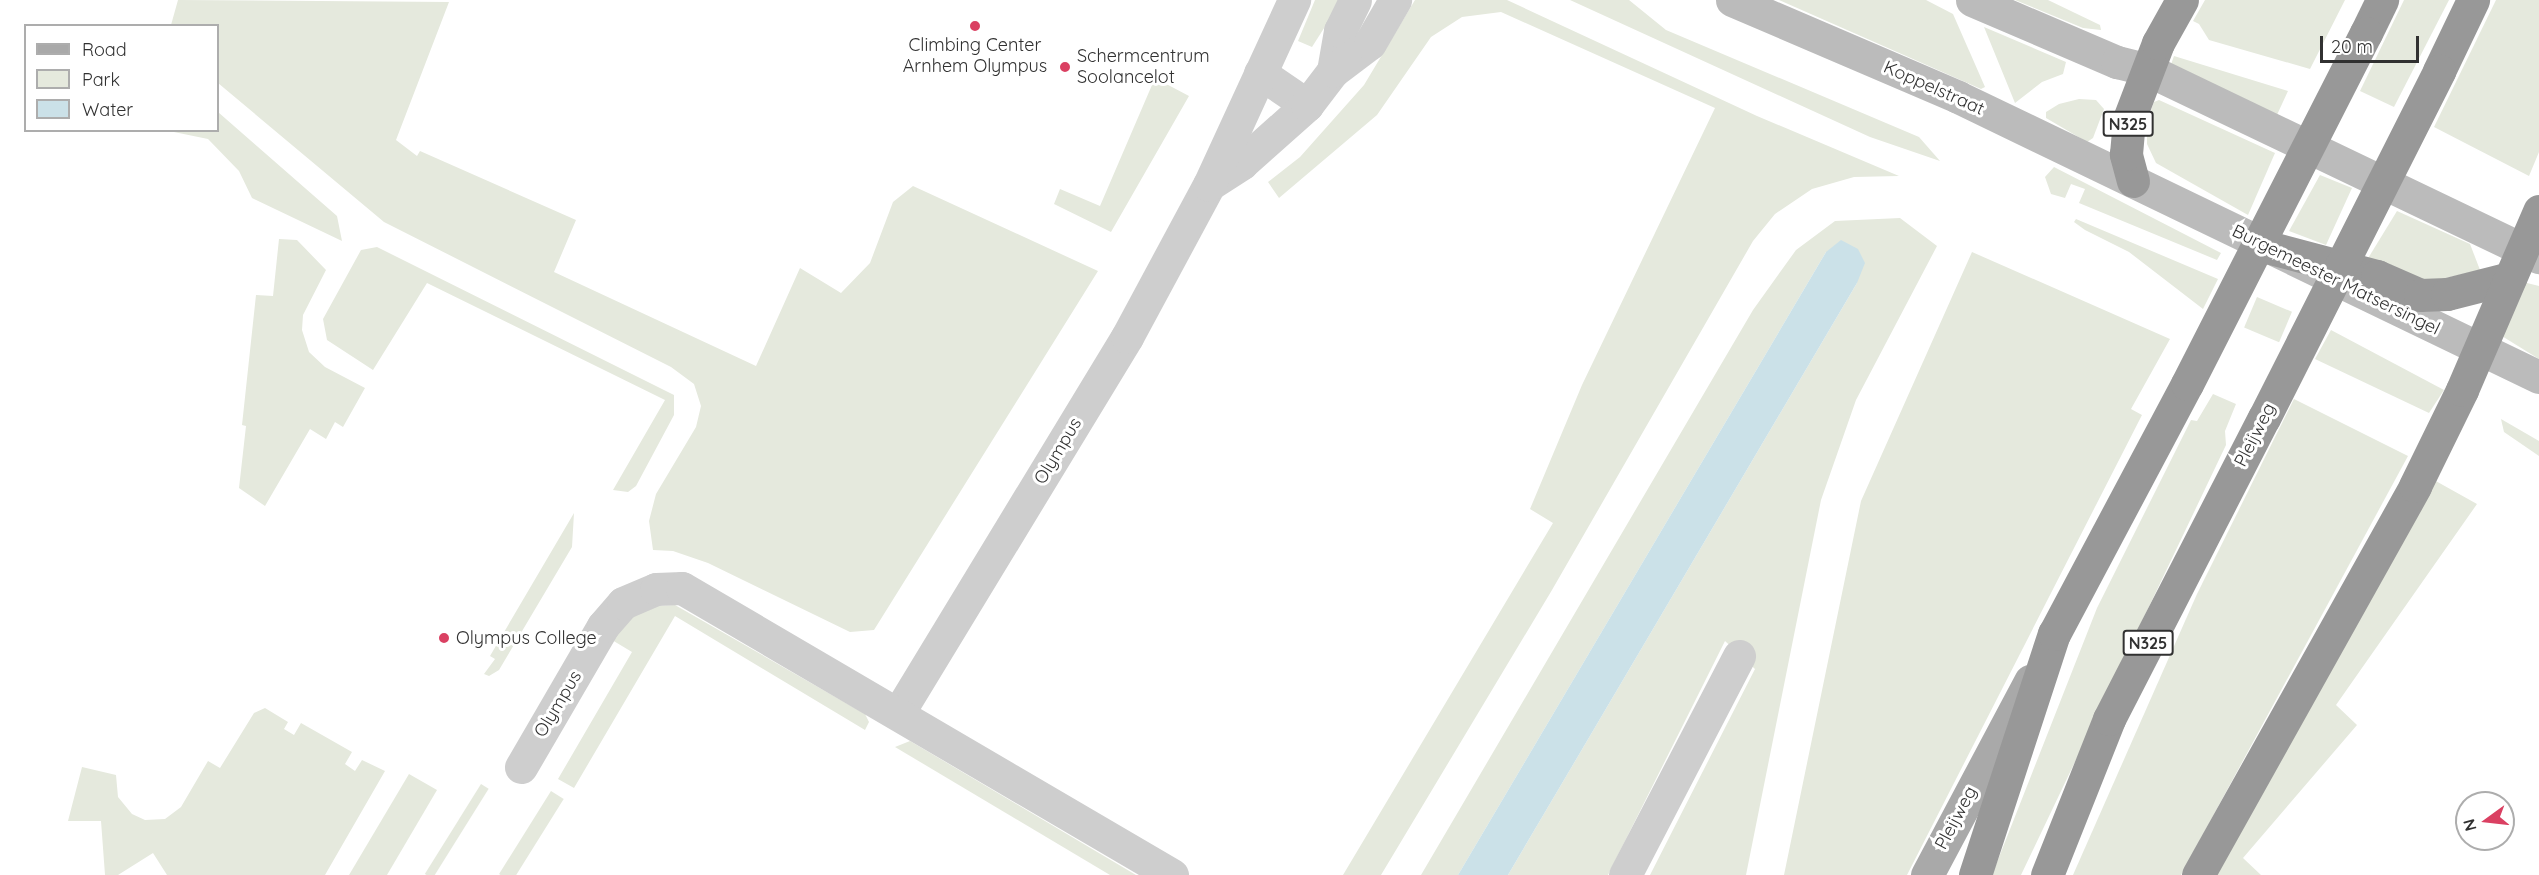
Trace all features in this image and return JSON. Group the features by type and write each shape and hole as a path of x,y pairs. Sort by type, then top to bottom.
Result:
{"highway":[{"name":"N325","path":"2133,181 2126,154 2128,119 2146,69 2182,0"},
{"name":"Pleijweg","path":"1974,875 2054,634 2187,384 2382,0"},
{"name":"Pleijweg","path":"2047,875 2109,719 2264,418 2473,0"},
{"path":"2198,875 2415,486 2524,262 2539,211"},
{"path":"2267,247 2377,276 2420,295 2447,294 2524,262"}],"main road":[{"name":"Pleijweg","path":"1927,875 2054,634"}],"street":[{"name":"Olympus","path":"899,712 1127,337 1209,185 1294,0"},
{"name":"Olympus","path":"1333,71 1340,32 1355,0"},
{"name":"Olympus","path":"1209,185 1242,163 1307,105 1333,71 1371,43 1395,0"},
{"name":"Koppelstraat","path":"1732,0 1958,98 2133,181"},
{"path":"1971,0 2117,62 2146,69 2524,262"},
{"path":"1260,74 1307,105"},
{"name":"Burgemeester Matsersingel","path":"2133,181 2539,377"},
{"name":"Olympus","path":"521,766 603,626 623,603 656,589 682,588 899,712 1172,875"},
{"path":"1625,875 1739,656"}],"green space":[{"path":"178,0 449,2 396,140 417,156 420,151 576,220 554,272 756,366 800,268 841,293 870,263 893,202 913,186 1098,271 874,630 850,632 708,563 673,551 653,550 649,521 656,494 696,427 701,406 694,384 671,367 384,222 219,84 219,24 171,24"},
{"path":"1315,0 1342,0 1312,47 1298,41"},
{"path":"1415,0 1507,0 1757,116 1899,176 1854,177 1812,189 1775,214 1753,241 1552,590 1381,875 1343,875 1553,523 1530,509 1582,385 1715,108 1501,12 1462,17 1431,37 1377,115 1279,198 1268,182 1300,157 1364,85"},
{"path":"1570,0 1629,0 1666,30 1919,137 1940,161 1870,137"},
{"path":"1779,0 1926,0 1953,14 1985,87 1981,89"},
{"path":"2015,0 2048,0 2100,25 2101,30 2083,28"},
{"path":"2205,0 2345,0 2310,69 2209,40 2199,24 2193,21"},
{"path":"2404,0 2449,0 2394,107 2360,91"},
{"path":"2496,0 2539,0 2539,152 2529,176 2434,127"},
{"path":"1984,27 2066,62 2063,74 2042,82 2015,103"},
{"path":"2174,56 2288,91 2276,117 2170,67"},
{"path":"1155,78 1189,96 1111,232 1054,204 1060,189 1100,206"},
{"path":"2079,99 2096,100 2104,109 2093,138 2087,142 2046,118 2046,112 2059,104"},
{"path":"2159,100 2275,153 2248,215 2156,163 2147,144 2147,121 2154,102"},
{"path":"219,113 337,216 342,241 252,198 239,171 208,139 174,132 219,132"},
{"path":"2054,167 2221,253 2217,260 2079,203 2085,189 2071,184 2065,198 2051,194 2045,177"},
{"path":"2320,175 2352,188 2326,245 2289,231"},
{"path":"2397,211 2470,244 2480,270 2425,283 2367,260"},
{"path":"1900,218 1937,246 1856,400 1821,500 1746,875 1650,875 1755,669 1725,641 1608,875 1508,875 1857,283 1826,252 1458,875 1421,875 1753,310 1796,250 1835,221"},
{"path":"2076,219 2218,279 2203,309 2129,252 2085,230 2074,222"},
{"path":"279,239 297,240 326,270 303,315 302,330 309,352 325,367 365,388 343,427 335,422 326,439 310,429 265,506 239,488 246,426 242,425 256,295 273,296"},
{"path":"377,247 674,395 674,415 636,486 628,492 613,490 665,400 427,283 373,370 327,340 323,319 361,250"},
{"path":"1972,252 2170,339 2131,409 2142,415 1907,875 1784,875 1861,501"},
{"path":"2519,281 2539,286 2539,359 2497,333"},
{"path":"2257,297 2292,312 2279,342 2244,327"},
{"path":"2331,330 2444,390 2429,413 2315,359"},
{"path":"2213,394 2236,404 2225,431 2226,445 2021,875 1992,875 2097,608 2191,420 2197,421"},
{"path":"2294,399 2408,456 2181,875 2073,875 2197,594"},
{"path":"2501,419 2539,441 2539,456 2504,432"},
{"path":"2434,480 2477,504 2336,705 2357,725 2243,858 2261,875 2216,875"},
{"path":"574,513 572,547 499,670 489,676 484,674 495,659 490,656"},
{"path":"675,605 865,714 869,722 865,730 675,616 574,788 558,779 632,652 612,640 633,616 656,606"},
{"path":"265,708 288,722 284,729 294,735 301,723 352,752 345,764 355,771 362,760 385,771 325,875 167,875 153,853 118,875 105,875 101,821 68,821 82,767 116,775 118,797 132,814 145,820 165,819 181,807 208,761 220,768 254,713"},
{"path":"910,741 1136,875 1110,875 895,747"},
{"path":"409,774 437,790 387,875 349,875"},
{"path":"481,784 489,789 435,875 425,874"},
{"path":"551,791 564,799 516,875 499,874"}],"water":[{"path":"1841,240 1858,249 1865,263 1857,283 1508,875 1458,875 1826,252"}],"place":[{"name":"Climbing Center Arnhem Olympus","path":"975,26"},
{"name":"Schermcentrum Soolancelot","path":"1065,67"},
{"name":"Olympus College","path":"444,638"}]}
